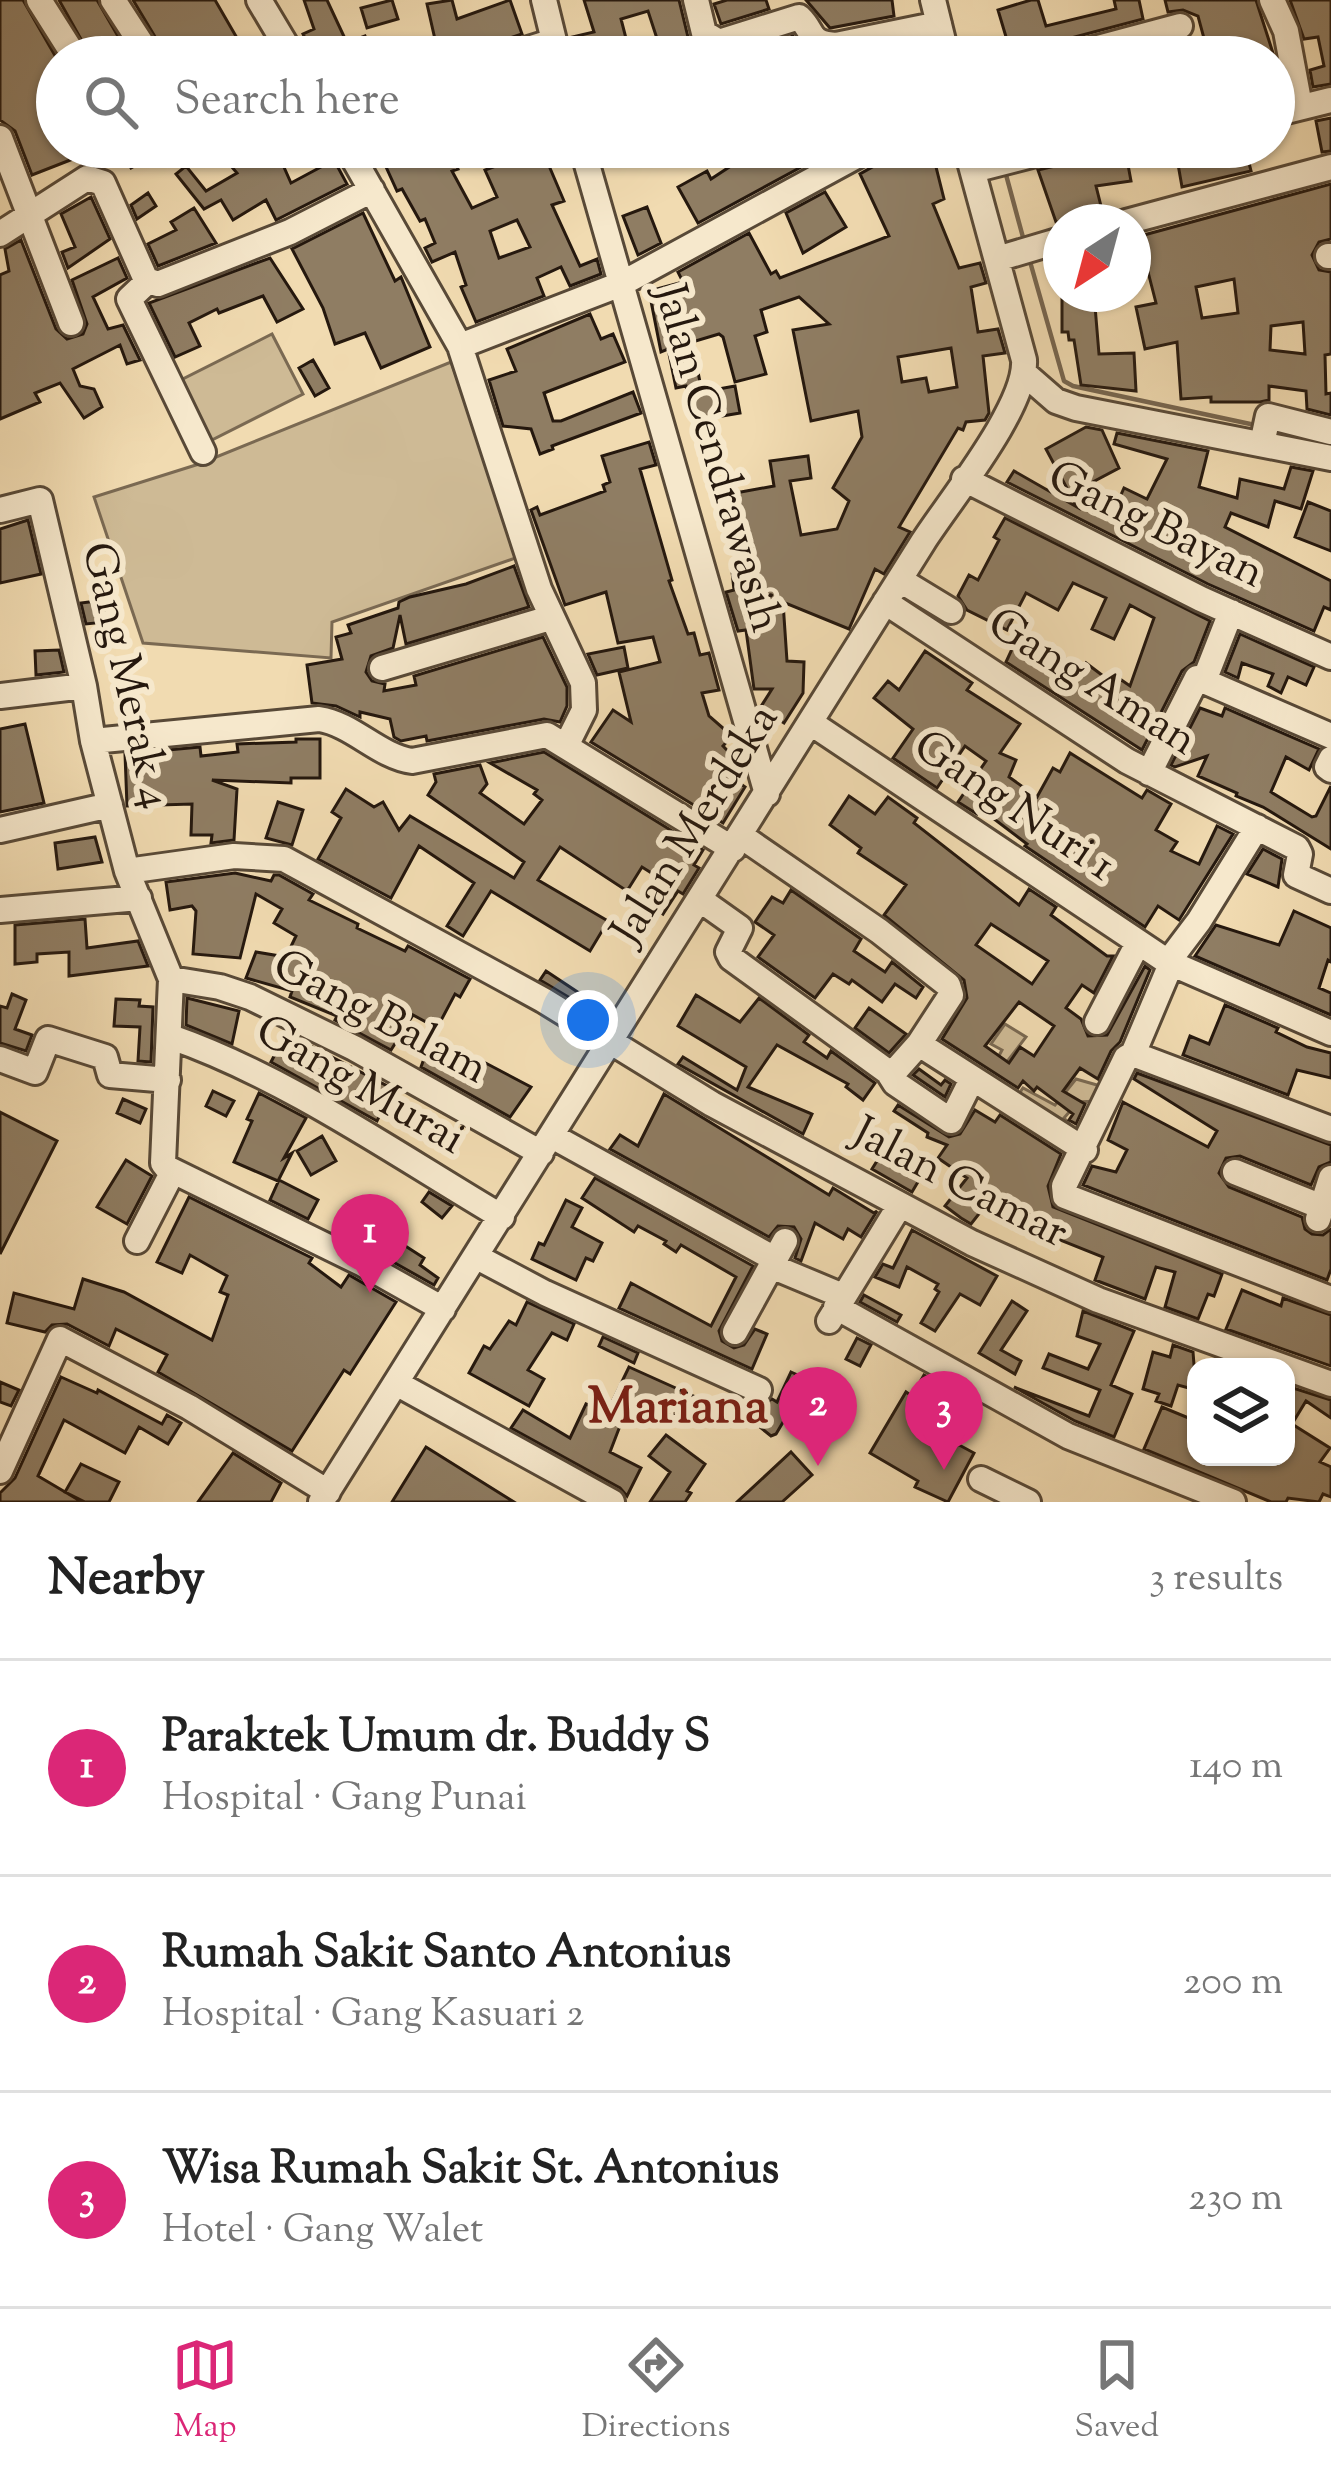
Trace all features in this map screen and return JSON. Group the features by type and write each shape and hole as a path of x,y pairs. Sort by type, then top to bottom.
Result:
{"street":[{"path":"39,0 62,36"},
{"path":"113,0 136,36"},
{"path":"259,0 280,36"},
{"path":"544,0 553,36"},
{"path":"696,0 704,33 709,36"},
{"path":"1272,0 1287,36"},
{"path":"863,36 936,12"},
{"path":"738,36 799,17 812,36"},
{"path":"1143,36 1180,26"},
{"path":"1295,79 1300,106"},
{"path":"1295,108 1331,100"},
{"path":"0,138 71,323"},
{"path":"1151,215 1331,167"},
{"path":"359,168 460,346 550,618 585,692 584,710 566,746"},
{"name":"Jalan Cendrawasih","path":"588,168 767,794"},
{"path":"460,346 622,284 835,168"},
{"path":"980,168 1003,256 1024,374 1068,406 1264,434 1331,458"},
{"path":"0,234 87,178 100,180 148,282"},
{"path":"148,282 158,284 290,232 372,190"},
{"path":"1003,256 1043,245"},
{"path":"148,282 129,299 202,452"},
{"name":"Jalan Merdeka","path":"325,1497 611,1042 707,904 737,842 1012,406 1024,374"},
{"path":"1264,434 1268,416 1331,432"},
{"name":"Gang Bayan","path":"964,479 1320,652"},
{"name":"Gang Merak 4","path":"0,510 40,500 127,872 170,979 168,1167"},
{"path":"893,591 951,611"},
{"name":"Gang Aman","path":"893,591 1071,727 1298,849 1294,871 1298,878 1331,891"},
{"path":"1204,681 1231,612"},
{"path":"382,668 550,618"},
{"path":"1149,773 1197,678 1331,736"},
{"path":"0,696 84,686"},
{"path":"93,741 319,719 407,761 547,735 737,842 879,931 950,987 951,995 919,1044 896,1071 888,1072"},
{"name":"Gang Nuri 1","path":"811,723 1169,963 1331,1033"},
{"path":"1331,759 1327,767 1331,770"},
{"path":"0,830 110,805"},
{"path":"1257,827 1169,963 1133,1054 1126,1058 1064,1186 1068,1198 1331,1300"},
{"name":"Jalan Camar","path":"127,872 234,856 284,859 495,973 712,1105 1013,1263 1098,1300 1331,1384"},
{"path":"0,910 139,898"},
{"path":"707,904 739,925 728,952 731,958 949,1121 954,1120 958,1100 972,1079"},
{"path":"1097,1022 1138,943"},
{"name":"Gang Balam","path":"170,979 250,997 777,1255 836,1308 1068,1436 1233,1502"},
{"name":"Gang Murai","path":"171,1037 294,1095 502,1217"},
{"path":"0,1059 35,1072 48,1040 105,1057 110,1075 168,1080"},
{"path":"919,1044 1084,1150"},
{"path":"1133,1054 1331,1129"},
{"path":"137,1240 168,1167 443,1309"},
{"path":"1235,1172 1319,1214 1331,1178"},
{"path":"836,1308 900,1205"},
{"path":"736,1332 777,1255"},
{"path":"477,1257 759,1390"},
{"path":"0,1471 59,1339 189,1407 325,1497"},
{"path":"396,1383 612,1502"},
{"path":"981,1479 1028,1502"}],"shaded area":[{"path":"272,334 303,394 202,445 171,385"},
{"path":"451,362 521,556 332,622 331,658 143,643 94,497 199,464"},
{"path":"1005,1024 1026,1037 999,1072 993,1067 1002,1050 991,1044"},
{"path":"1076,1079 1104,1087 1097,1101 1078,1102 1064,1118 1075,1130 1014,1101 1023,1088 1055,1105"}],"building":[{"path":"0,0 23,0 44,36 36,36 36,168 50,168 32,175 15,131 0,120"},
{"path":"59,0 97,0 118,36 79,36"},
{"path":"133,0 215,0 236,36 155,36"},
{"path":"304,0 327,0 344,36 304,36 314,29"},
{"path":"392,0 398,19 367,28 361,8"},
{"path":"452,0 457,19 510,0 522,34 434,36 427,4"},
{"path":"584,0 679,0 688,36 656,36 648,11 621,19 625,36 576,36 594,32"},
{"path":"766,0 769,9 721,24 714,4"},
{"path":"806,0 892,0 894,16 830,28"},
{"path":"1038,0 1046,26 1116,9 1114,0 1139,0 1143,19 1079,36 1006,36 998,10"},
{"path":"1165,0 1256,0 1268,36 1203,36 1198,16 1183,10 1168,12"},
{"path":"1290,0 1331,0 1331,84 1313,87 1310,70 1324,66 1318,37 1304,39"},
{"path":"1331,118 1331,151 1322,152 1316,121"},
{"path":"188,168 206,191 237,173 233,168 284,168 291,183 319,168 338,168 347,184 276,220 266,200 233,220 221,200 204,209 176,174"},
{"path":"387,168 458,168 452,171 472,208 497,197 485,170 550,168 564,201 552,205 580,266 597,259 601,274 570,286 561,267 537,278 544,296 476,322 461,287 466,285 455,252 432,262 425,248 435,243 425,219 420,221 402,189 397,191","holes":["517,220 530,247 499,258 490,231"]},
{"path":"728,168 799,168 698,223 678,187 707,171 711,179"},
{"path":"871,168 936,168 944,199 933,204 959,268 980,263 986,283 971,287 978,332 998,329 1005,353 983,356 989,413 985,420 958,428 899,527 910,532 884,574 875,569 849,629 783,602 787,661 804,662 803,693 784,723 760,708 772,689 754,689 746,630 738,631 726,592 734,590 731,562 740,561 742,550 730,494 774,486 770,461 808,456 811,478 790,481 801,535 837,529 849,501 833,488 862,437 858,411 811,421 793,330 829,324 799,297 761,310 767,332 755,336 766,374 735,382 723,337 692,342 702,392 735,386 740,413 693,421 686,386 676,388 668,349 661,352 649,291 683,282 678,272 749,233 771,274 776,271 780,278 889,236 860,174","holes":["951,348 957,387 929,392 926,378 902,382 898,357"]},
{"path":"1129,168 1131,181 1096,186 1100,204 1050,204 1038,170"},
{"path":"1179,168 1250,168 1251,171 1182,187"},
{"path":"1331,184 1331,239 1319,242 1312,255 1319,270 1331,272 1331,354 1325,355 1331,415 1307,409 1306,391 1269,386 1269,400 1260,402 1181,399 1177,342 1145,349 1137,312 1151,312 1151,304 1156,303 1151,284 1151,233","holes":["1234,279 1238,313 1202,318 1196,287","1303,322 1305,354 1270,350 1271,326"]},
{"path":"825,192 846,227 803,253 786,213"},
{"path":"148,193 156,206 137,219 131,205"},
{"path":"91,197 110,239 68,268 62,252 75,247 61,214"},
{"path":"647,207 661,243 638,255 623,216"},
{"path":"194,208 216,243 158,266 148,244 176,230 171,222"},
{"path":"363,213 395,281 401,277 430,347 381,368 365,333 335,344 323,308 292,249"},
{"path":"21,240 56,329 67,339 83,334 87,324 72,280 118,258 127,278 93,297 108,329 123,325 140,360 127,364 120,345 73,369 80,386 94,389 102,407 84,418 60,383 35,393 40,402 0,419 0,275 9,271 5,249"},
{"path":"270,258 303,309 277,322 263,296 219,313 217,309 189,323 200,346 175,357 149,303"},
{"path":"1062,312 1096,312 1099,354 1134,353 1136,391 1081,385 1074,340 1062,332"},
{"path":"590,314 601,339 613,334 625,362 544,393 553,421 633,392 641,413 540,454 531,429 503,426 489,380 516,371 507,349"},
{"path":"313,360 329,388 315,396 299,368"},
{"path":"1086,427 1102,430 1119,468 1070,494 1046,449"},
{"path":"1117,433 1208,451 1199,487 1237,498 1240,479 1284,489 1291,467 1313,471 1301,509 1275,501 1268,527 1231,513 1225,527 1331,581 1331,610 1324,607 1314,631 1208,584 1007,482 1014,471 1077,507 1073,500 1111,517 1124,488 1147,499 1167,459 1114,444"},
{"path":"649,442 656,465 640,469 669,581 688,634 694,633 700,655 709,653 719,690 702,693 709,716 732,736 723,746 742,766 732,778 745,787 723,823 591,742 613,710 631,722 619,672 660,662 653,637 618,643 606,592 565,605 531,510 537,507 540,515 605,491 603,485 610,482 602,456"},
{"path":"1308,502 1331,511 1331,551 1295,537"},
{"path":"1005,518 1210,621 1194,662 1182,671 1142,750 1006,662 1019,634 1081,670 1086,663 1115,685 1120,679 1130,686 1154,618 1130,605 1114,639 1092,629 1106,598 1073,583 1058,610 1026,593 1007,630 967,610 958,596 969,575 978,580"},
{"path":"28,520 41,574 0,583 0,529"},
{"path":"514,566 529,607 406,644 400,615 393,648 371,656 366,672 372,681 385,684 384,691 416,685 414,676 543,637 567,687 567,706 560,722 544,719 427,741 426,736 401,741 394,737 390,719 360,712 360,717 336,706 312,703 307,665 342,659 336,637 351,633 348,625 398,608 399,602 410,597"},
{"path":"113,599 116,621 86,624 81,603"},
{"path":"1240,634 1314,667 1306,685 1288,677 1281,693 1268,686 1273,674 1242,663 1238,678 1225,672"},
{"path":"624,647 628,668 597,675 588,654"},
{"path":"59,650 64,672 36,675 35,651"},
{"path":"925,651 972,683 967,690 1020,724 1000,753 1016,760 1009,777 1037,797 1053,768 1060,772 1070,753 1142,798 1147,790 1171,804 1156,830 1177,842 1171,851 1199,864 1217,826 1233,834 1179,920 1158,906 1145,927 1025,846 981,809 977,814 958,802 986,761 965,746 937,788 893,758 913,729 874,698 888,681 899,690"},
{"path":"1200,708 1222,716 1225,708 1319,749 1309,770 1286,757 1271,792 1312,817 1331,786 1331,849 1263,807 1198,776 1207,756 1171,765"},
{"path":"25,724 44,803 0,812 0,729"},
{"path":"320,739 320,778 291,778 291,783 212,780 237,789 234,840 211,843 212,835 191,835 192,804 127,806 125,754 200,747 201,756 238,752 237,744"},
{"path":"544,752 703,850 694,865 699,868 683,894 678,891 663,914 648,903 664,881 642,867 627,891 560,847 538,880 608,921 590,951 491,891 463,936 447,926 474,883 419,846 391,898 318,859 341,818 332,812 346,789 374,807 383,802 399,830 410,816 514,878 524,862 428,795 436,782 434,774 480,765 487,784 480,793 524,824 542,800 534,794 537,790 490,763"},
{"path":"849,796 875,814 888,797 1019,905 1029,889 1056,907 1051,915 1113,956 1094,993 1082,985 1066,1008 1081,1019 1088,1036 1107,1035 1145,966 1150,970 1120,1042 1098,1079 1080,1068 1063,1091 1085,1104 1076,1124 1069,1120 1073,1114 1037,1087 1034,1091 1023,1081 1018,1088 942,1039 967,998 964,980 884,915 906,885 858,853 861,848 830,825","holes":["991,924 1048,961 1032,984 976,945","1019,1002 1054,1026 1034,1056 1020,1047 1009,1063 985,1046"]},
{"path":"278,802 303,810 292,845 266,838"},
{"path":"95,837 102,862 58,869 55,843"},
{"path":"1263,849 1282,859 1278,887 1247,874"},
{"path":"235,873 271,881 279,875 313,894 309,900 358,924 357,928 405,951 408,946 470,979 460,997 455,994 437,1028 413,1015 391,1050 335,1020 337,1016 290,997 292,991 246,978 256,952 286,957 296,936 274,923 282,909 256,894 240,958 193,954 196,911 192,906 170,910 166,882"},
{"path":"791,890 861,939 854,951 885,972 892,962 923,987 916,998 895,984 882,1002 852,980 849,984 833,974 815,998 758,957 774,935 755,922 772,897 783,903"},
{"path":"1294,911 1331,928 1331,962 1328,960 1319,988 1331,993 1331,1015 1195,956 1216,925 1279,945"},
{"path":"85,919 87,948 138,941 148,966 69,976 69,952 37,954 37,962 15,964 15,925"},
{"path":"546,971 585,997 580,1004 540,980"},
{"path":"12,994 26,1000 15,1029 32,1035 26,1051 0,1043 0,1006 7,1008"},
{"path":"696,995 740,1022 759,998 809,1035 804,1042 827,1058 831,1051 875,1083 863,1100 848,1084 777,1045 748,1087 812,1114 803,1134 678,1064 683,1057 737,1090 746,1067 678,1026"},
{"path":"187,998 239,1011 232,1044 186,1025"},
{"path":"116,999 140,1000 139,1006 153,1007 151,1062 138,1061 140,1027 114,1026"},
{"path":"1225,1005 1278,1028 1276,1032 1307,1047 1331,1053 1331,1078 1297,1070 1288,1095 1183,1055 1190,1036 1209,1044"},
{"path":"869,1008 906,1034 889,1053 855,1028"},
{"path":"286,1033 393,1089 377,1121 271,1062"},
{"path":"459,1049 531,1087 510,1117 421,1067 426,1053 451,1063"},
{"path":"919,1069 941,1085 945,1080 951,1084 945,1097 913,1075"},
{"path":"1137,1073 1331,1145 1331,1162 1319,1167 1311,1185 1240,1156 1226,1158 1219,1173 1229,1187 1302,1217 1312,1234 1323,1235 1331,1229 1327,1280 1083,1185 1092,1166 1116,1172 1127,1150 1108,1140 1123,1102 1208,1147 1217,1131 1134,1079"},
{"path":"213,1091 234,1101 226,1116 206,1106"},
{"path":"259,1093 306,1118 284,1158 292,1153 278,1181 234,1162"},
{"path":"664,1094 829,1195 833,1188 877,1211 861,1237 848,1229 843,1239 815,1223 801,1261 795,1258 801,1239 794,1227 778,1226 769,1237 610,1149 620,1135 638,1146"},
{"path":"123,1099 146,1109 140,1123 117,1113"},
{"path":"898,1105 949,1137 960,1134 975,1110 995,1122 1000,1115 1061,1154 1048,1186 1053,1207 1222,1274 1214,1296 1208,1294 1198,1319 1165,1307 1175,1272 1156,1267 1145,1299 1095,1280 1103,1257 1055,1238 1059,1227 996,1192 971,1224 961,1218 945,1206 967,1178 938,1158 947,1145 927,1137 928,1133 894,1111"},
{"path":"0,1112 57,1141 0,1254"},
{"path":"322,1136 336,1161 311,1175 297,1151"},
{"path":"882,1153 922,1175 912,1192 872,1169"},
{"path":"126,1160 152,1176 127,1224 97,1207"},
{"path":"595,1178 753,1266 719,1331 722,1341 734,1348 744,1345 755,1329 767,1334 752,1369 619,1308 631,1283 711,1326 736,1277 681,1245 676,1252 638,1226 634,1232 582,1198"},
{"path":"279,1180 318,1200 308,1219 270,1200"},
{"path":"429,1192 452,1206 442,1218 422,1202"},
{"path":"189,1197 312,1258 309,1263 341,1287 349,1275 396,1302 350,1374 344,1370 292,1451 158,1372 167,1355 116,1329 109,1346 67,1324 52,1325 45,1332 7,1323 14,1293 74,1309 83,1279 124,1292 212,1340 228,1295 220,1292 227,1276 190,1255 182,1273 157,1262"},
{"path":"566,1200 582,1208 572,1227 602,1243 593,1261 586,1258 576,1280 532,1259"},
{"path":"912,1230 997,1276 980,1305 960,1294 935,1331 921,1323 939,1292 938,1284 907,1267 899,1287 875,1277 883,1264 893,1268"},
{"path":"382,1231 424,1258 420,1265 438,1278 434,1285 370,1249"},
{"path":"1242,1290 1281,1306 1283,1298 1331,1315 1331,1366 1226,1329"},
{"path":"864,1295 901,1315 897,1322 860,1302"},
{"path":"1012,1301 1027,1311 1001,1350 1021,1361 1015,1374 979,1353"},
{"path":"527,1302 574,1324 567,1340 552,1333 528,1370 544,1379 529,1406 469,1373 484,1346 490,1349 509,1321 516,1325"},
{"path":"1083,1311 1134,1331 1111,1385 1132,1394 1114,1437 1014,1387 1089,1416 1100,1390 1043,1368 1049,1354 1088,1369 1100,1344 1077,1336"},
{"path":"603,1337 638,1353 634,1363 599,1346"},
{"path":"857,1338 871,1345 860,1366 846,1359"},
{"path":"1173,1345 1193,1352 1193,1358 1187,1358 1187,1388 1178,1385 1171,1406 1156,1401 1159,1394 1143,1389 1153,1352 1170,1357"},
{"path":"629,1367 700,1399 691,1422 616,1394"},
{"path":"791,1372 802,1377 789,1412 771,1436 750,1419 760,1406 772,1399 777,1402"},
{"path":"924,1375 947,1387 924,1426 974,1453 948,1502 915,1487 918,1481 870,1453 906,1392 912,1396"},
{"path":"61,1377 98,1390 162,1424 167,1415 181,1423 168,1444 139,1427 125,1453 64,1420 38,1476 82,1502 0,1502 0,1493 15,1478"},
{"path":"0,1382 19,1390 11,1406 0,1402"},
{"path":"1295,1389 1331,1400 1331,1418 1306,1401 1295,1419"},
{"path":"615,1396 628,1405 610,1452 641,1468 627,1496 511,1428 523,1410 570,1438 586,1404 607,1412"},
{"path":"1162,1407 1187,1417 1187,1466 1295,1466 1295,1426 1330,1448 1320,1462 1331,1467 1331,1497 1323,1494 1319,1502 1288,1498 1271,1502 1144,1449"},
{"path":"666,1435 705,1464 685,1502 650,1502 670,1472 649,1456"},
{"path":"426,1447 514,1502 392,1502"},
{"path":"791,1452 812,1475 782,1502 737,1502"},
{"path":"233,1453 281,1483 271,1502 198,1502"},
{"path":"81,1464 119,1482 109,1502 85,1502 65,1492"}],"waterway":[{"path":"1005,171 1024,241"},
{"path":"1029,258 1064,381 1255,425"}],"place":[{"name":"Paraktek Umum dr. Buddy S","path":"370,1293"},
{"name":"Rumah Sakit Santo Antonius","path":"818,1466"},
{"name":"Wisa Rumah Sakit St. Antonius","path":"944,1470"}],"district":[{"name":"Mariana","path":"678,1409"}]}
